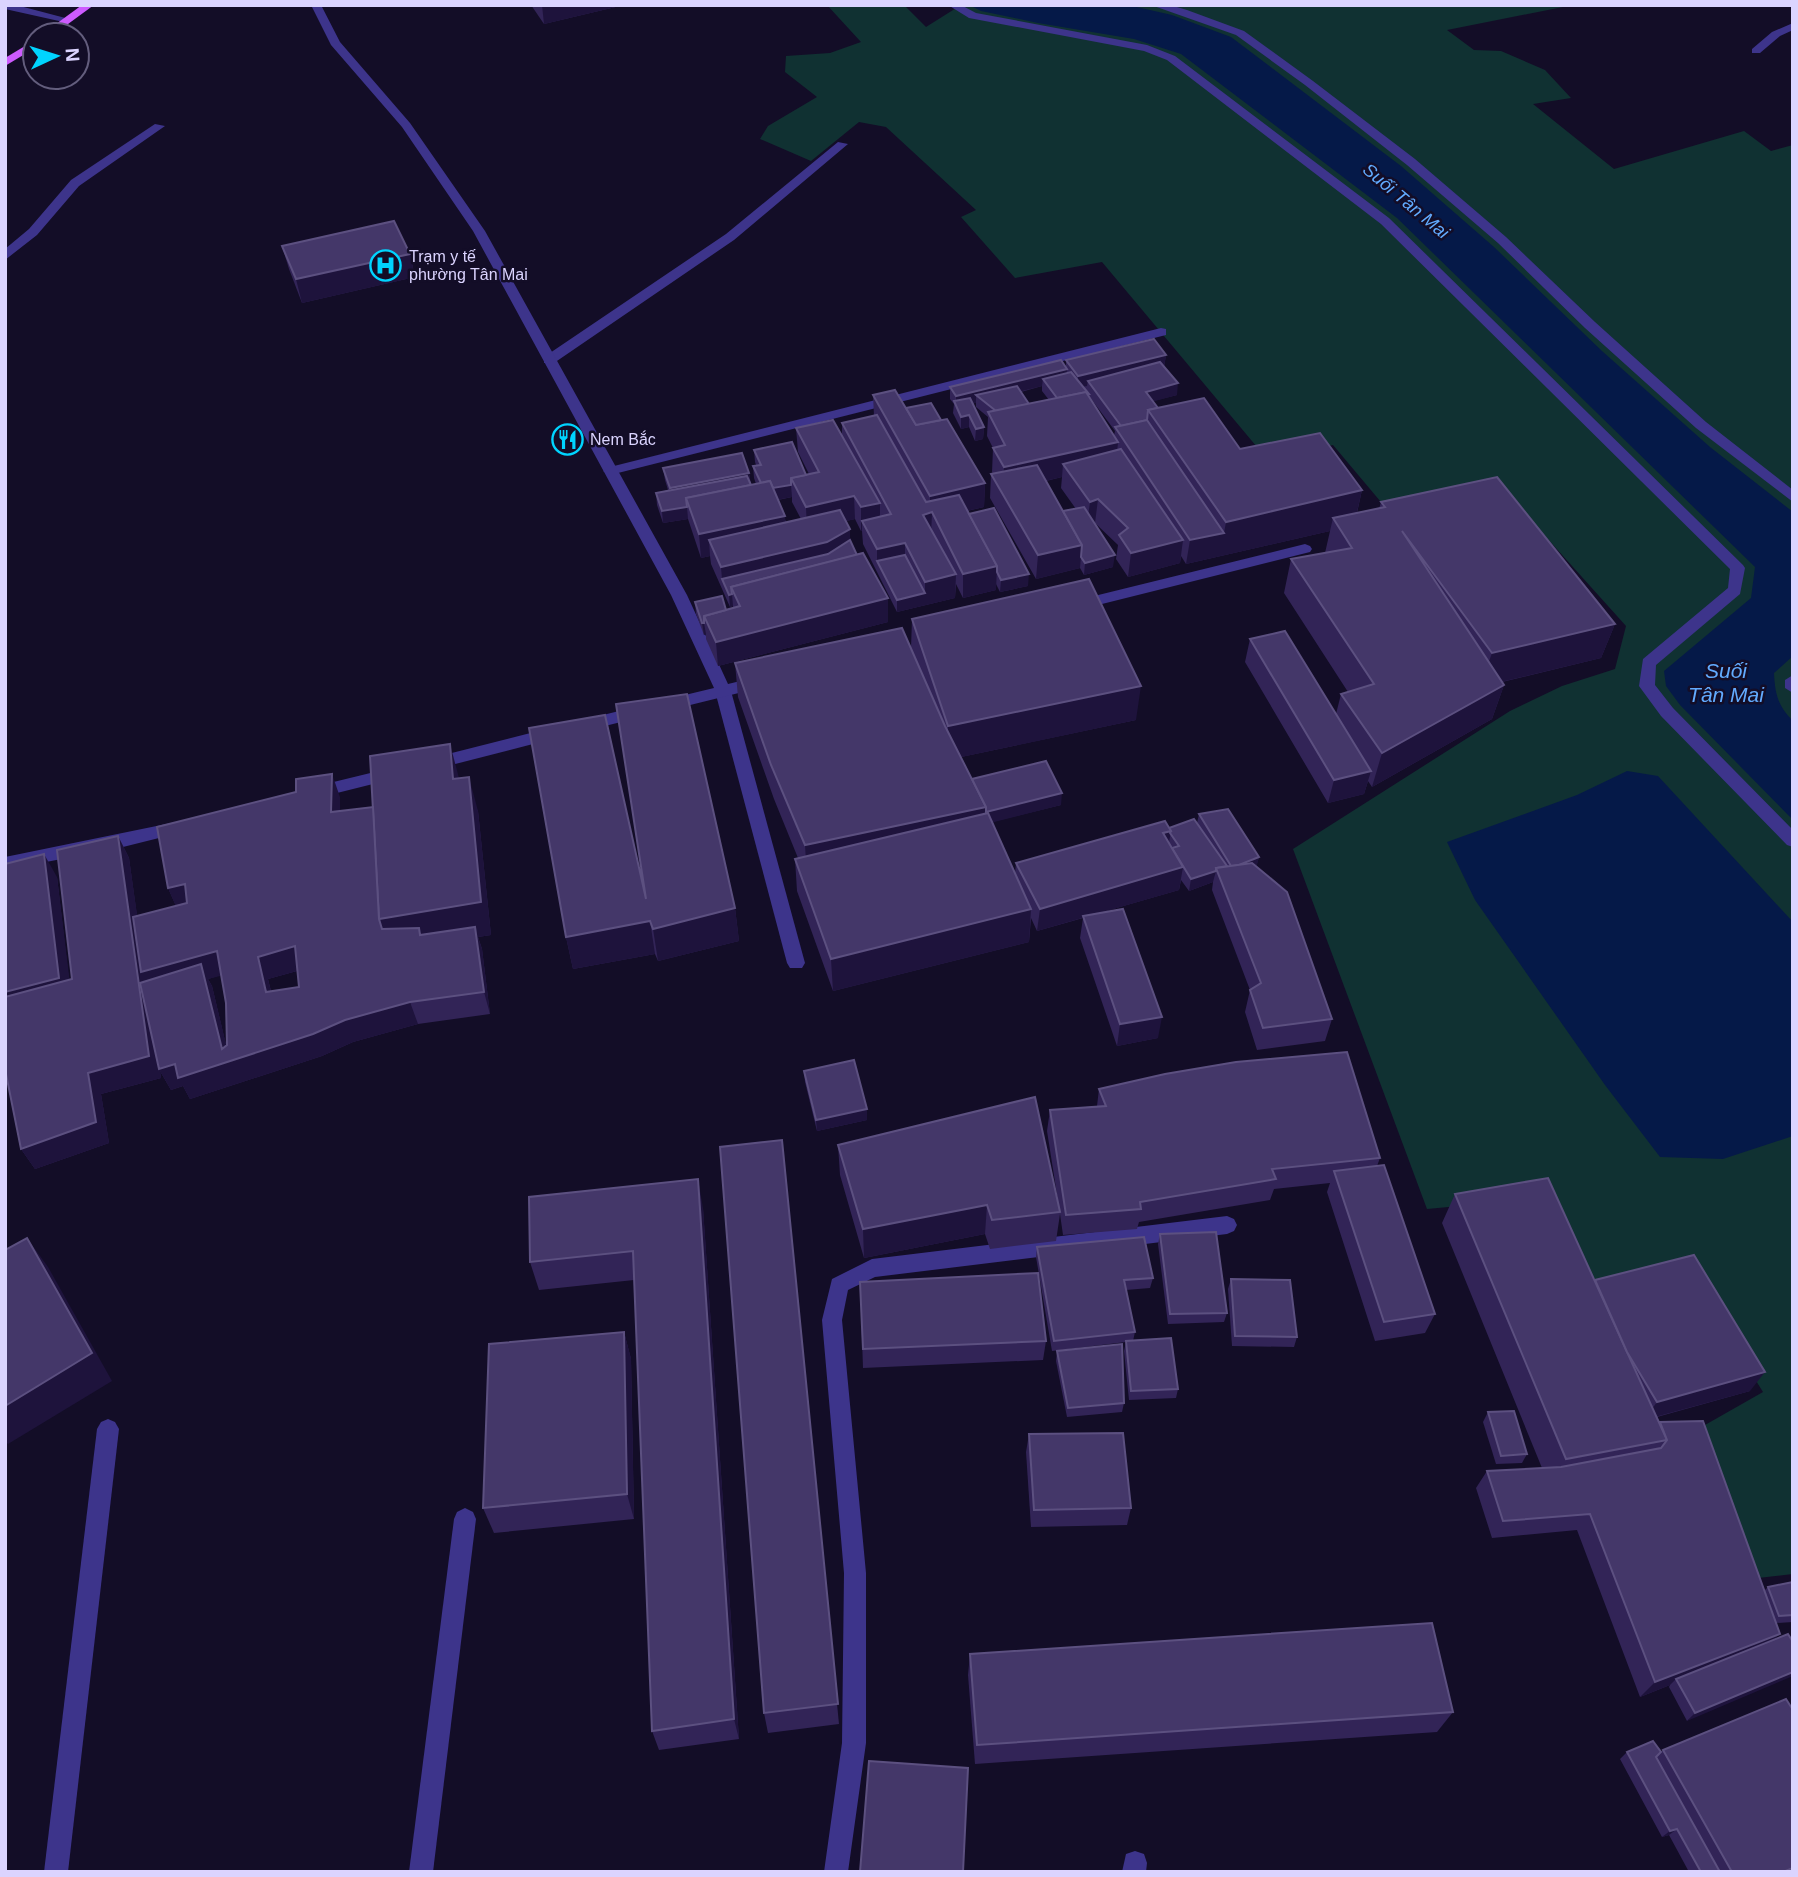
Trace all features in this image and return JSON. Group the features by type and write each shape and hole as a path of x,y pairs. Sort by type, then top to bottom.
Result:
{"main road":[{"path":"68,20 89,5"},
{"path":"5,63 21,52"}],"street":[{"path":"316,5 335,43 406,125 479,231 679,595 723,691 796,963"},
{"path":"953,5 973,16 1147,48 1171,58 1385,221 1738,568 1735,590 1648,663 1647,686 1667,712 1793,841"},
{"path":"1156,5 1241,33 1350,114 1502,240 1590,325 1702,425 1793,497"},
{"path":"5,6 68,20"},
{"path":"1756,51 1776,34 1793,26"},
{"path":"5,256 33,232 75,183 159,126"},
{"path":"549,360 730,237 842,144"},
{"path":"610,471 1161,332"},
{"path":"1064,609 1305,549"},
{"path":"296,798 775,678"},
{"path":"1793,680 1793,688"},
{"path":"5,864 123,841 203,821"},
{"path":"836,1872 854,1743 855,1573 832,1320 839,1285 872,1268 1227,1225"},
{"path":"56,1872 108,1429"},
{"path":"421,1872 465,1519"}],"green space":[{"path":"827,5 904,5 926,27 961,5 1573,5 1447,30 1474,50 1501,51 1545,70 1571,98 1533,104 1614,169 1744,131 1771,151 1793,145 1793,1574 1758,1578 1705,1425 1763,1392 1685,1267 1577,1290 1533,1199 1427,1209 1293,849 1510,711 1562,686 1615,669 1626,626 1510,497 1391,514 1333,445 1267,459 1102,262 1015,278 961,217 976,210 886,127 859,122 811,161 760,139 768,126 817,97 785,72 786,56 830,53 861,42"}],"water":[{"name":"Suối Tân Mai","path":"969,5 1128,5 1172,15 1231,37 1401,166 1494,247 1602,351 1710,447 1793,512 1793,656 1774,673 1778,699 1793,721 1793,820 1680,705 1666,686 1664,671 1751,598 1755,567 1397,218 1181,54 1134,39 1038,23 981,11"},
{"path":"1627,771 1658,776 1793,922 1793,1136 1723,1159 1660,1157 1605,1085 1475,900 1447,842 1577,795"}],"building":[{"path":"394,221 410,254 296,279 282,246"},
{"path":"1154,339 1166,355 1078,376 1066,360"},
{"path":"1061,360 1067,369 956,396 950,387"},
{"path":"1160,362 1178,383 1146,392 1158,408 1148,410 1147,420 1121,426 1088,381"},
{"path":"1071,372 1089,394 1086,392 1057,398 1043,379"},
{"path":"1017,386 1029,404 996,411 976,395"},
{"path":"895,390 916,425 947,419 985,483 930,496 873,395"},
{"path":"1086,392 1118,442 1004,467 993,448 1005,445 988,412"},
{"path":"970,398 984,427 976,429 969,415 961,417 954,401"},
{"path":"1204,398 1240,449 1320,433 1362,490 1226,522 1148,410"},
{"path":"931,403 941,420 916,425 906,408"},
{"path":"877,415 926,502 959,495 997,566 963,574 932,512 923,515 956,574 925,582 905,543 877,549 862,521 891,514 842,423"},
{"path":"833,420 880,503 861,507 854,496 806,507 791,478 819,472 796,428"},
{"path":"1147,420 1224,533 1190,540 1115,427"},
{"path":"792,442 806,475 791,478 791,485 773,488 770,481 761,483 753,466 761,465 754,450"},
{"path":"1121,449 1183,540 1131,553 1119,535 1128,528 1098,499 1090,502 1063,464"},
{"path":"742,453 749,473 670,488 663,468"},
{"path":"1037,465 1082,545 1038,555 991,474"},
{"path":"747,476 751,485 686,498 687,507 662,511 656,493"},
{"path":"1497,477 1615,624 1492,653 1402,531 1504,685 1382,753 1341,694 1374,684 1291,559 1352,548 1333,518 1385,507 1381,502"},
{"path":"770,481 785,516 699,534 686,498"},
{"path":"1084,507 1115,555 1085,563 1081,557 1082,545 1063,511"},
{"path":"994,508 1029,574 1001,580 997,566 969,514"},
{"path":"840,510 850,529 827,542 721,567 709,540"},
{"path":"850,540 857,555 731,587 732,594 729,595 722,579 828,554"},
{"path":"863,553 888,598 716,642 704,616 740,606 731,587"},
{"path":"905,555 925,593 897,600 877,561"},
{"path":"1089,579 1141,686 948,726 912,619"},
{"path":"722,596 726,610 704,616 702,623 695,602"},
{"path":"902,628 945,726 986,807 805,845 771,765 735,663"},
{"path":"1285,631 1371,771 1334,780 1250,639"},
{"path":"687,694 735,908 653,929 650,921 566,937 529,728 605,715 646,899 616,704"},
{"path":"450,744 453,779 469,777 481,902 379,919 370,756"},
{"path":"1046,761 1062,793 986,812 972,779"},
{"path":"332,774 331,812 373,807 379,919 382,929 419,928 420,935 475,927 484,992 410,1002 345,1020 313,1034 178,1078 175,1064 159,1069 140,983 201,964 222,1049 227,1045 226,1003 217,951 141,972 133,917 187,903 185,884 168,888 157,827 296,792 296,779","holes":["295,946 299,987 266,992 258,957"]},
{"path":"1228,809 1259,857 1231,866 1199,814"},
{"path":"988,813 1031,909 831,959 795,859"},
{"path":"1194,819 1227,866 1191,879 1172,848 1179,846 1169,828"},
{"path":"1165,821 1171,831 1163,833 1183,867 1040,909 1016,863"},
{"path":"118,836 149,1056 88,1073 96,1122 21,1149 5,1069 5,997 72,979 57,850"},
{"path":"44,854 59,978 5,992 5,864"},
{"path":"1252,863 1287,892 1332,1019 1263,1028 1250,990 1261,983 1216,868"},
{"path":"1123,909 1162,1017 1120,1024 1083,916"},
{"path":"1347,1052 1380,1158 1272,1169 1276,1179 1140,1202 1141,1209 1066,1215 1050,1110 1106,1106 1099,1089 1165,1074 1236,1062"},
{"path":"854,1060 867,1109 816,1120 804,1071"},
{"path":"1035,1097 1060,1212 992,1220 987,1205 863,1229 838,1145"},
{"path":"782,1140 838,1704 764,1713 720,1147"},
{"path":"1384,1165 1435,1314 1384,1322 1334,1171"},
{"path":"1548,1178 1667,1440 1566,1459 1455,1194"},
{"path":"698,1179 734,1719 652,1731 633,1251 530,1262 529,1197"},
{"path":"1216,1232 1227,1313 1170,1314 1160,1234"},
{"path":"1144,1237 1153,1278 1124,1280 1135,1332 1054,1341 1037,1247"},
{"path":"27,1238 92,1353 5,1406 5,1250"},
{"path":"1694,1255 1765,1372 1657,1402 1627,1352 1595,1280"},
{"path":"1038,1273 1046,1341 863,1349 860,1282"},
{"path":"1231,1279 1290,1280 1297,1337 1235,1336"},
{"path":"624,1332 627,1494 483,1508 489,1344"},
{"path":"1171,1338 1178,1389 1131,1391 1126,1341"},
{"path":"1122,1344 1124,1403 1068,1408 1057,1351"},
{"path":"1514,1411 1527,1454 1501,1456 1488,1412"},
{"path":"1703,1421 1780,1634 1655,1682 1590,1514 1503,1521 1487,1471 1561,1467 1661,1448 1667,1440 1660,1422"},
{"path":"1123,1433 1131,1508 1034,1510 1029,1434"},
{"path":"1793,1582 1793,1615 1779,1616 1768,1587"},
{"path":"1432,1623 1453,1712 977,1745 970,1654"},
{"path":"1788,1634 1793,1642 1793,1672 1695,1713 1676,1679"},
{"path":"1786,1699 1793,1710 1793,1868 1783,1872 1732,1872 1663,1750"},
{"path":"1653,1741 1661,1752 1656,1757 1720,1872 1701,1872 1677,1829 1670,1831 1627,1752"},
{"path":"869,1761 968,1768 963,1872 860,1872"}],"place":[{"name":"Trạm y tế phường Tân Mai","path":"386,265"},
{"name":"Nem Bắc","path":"567,439"}]}
